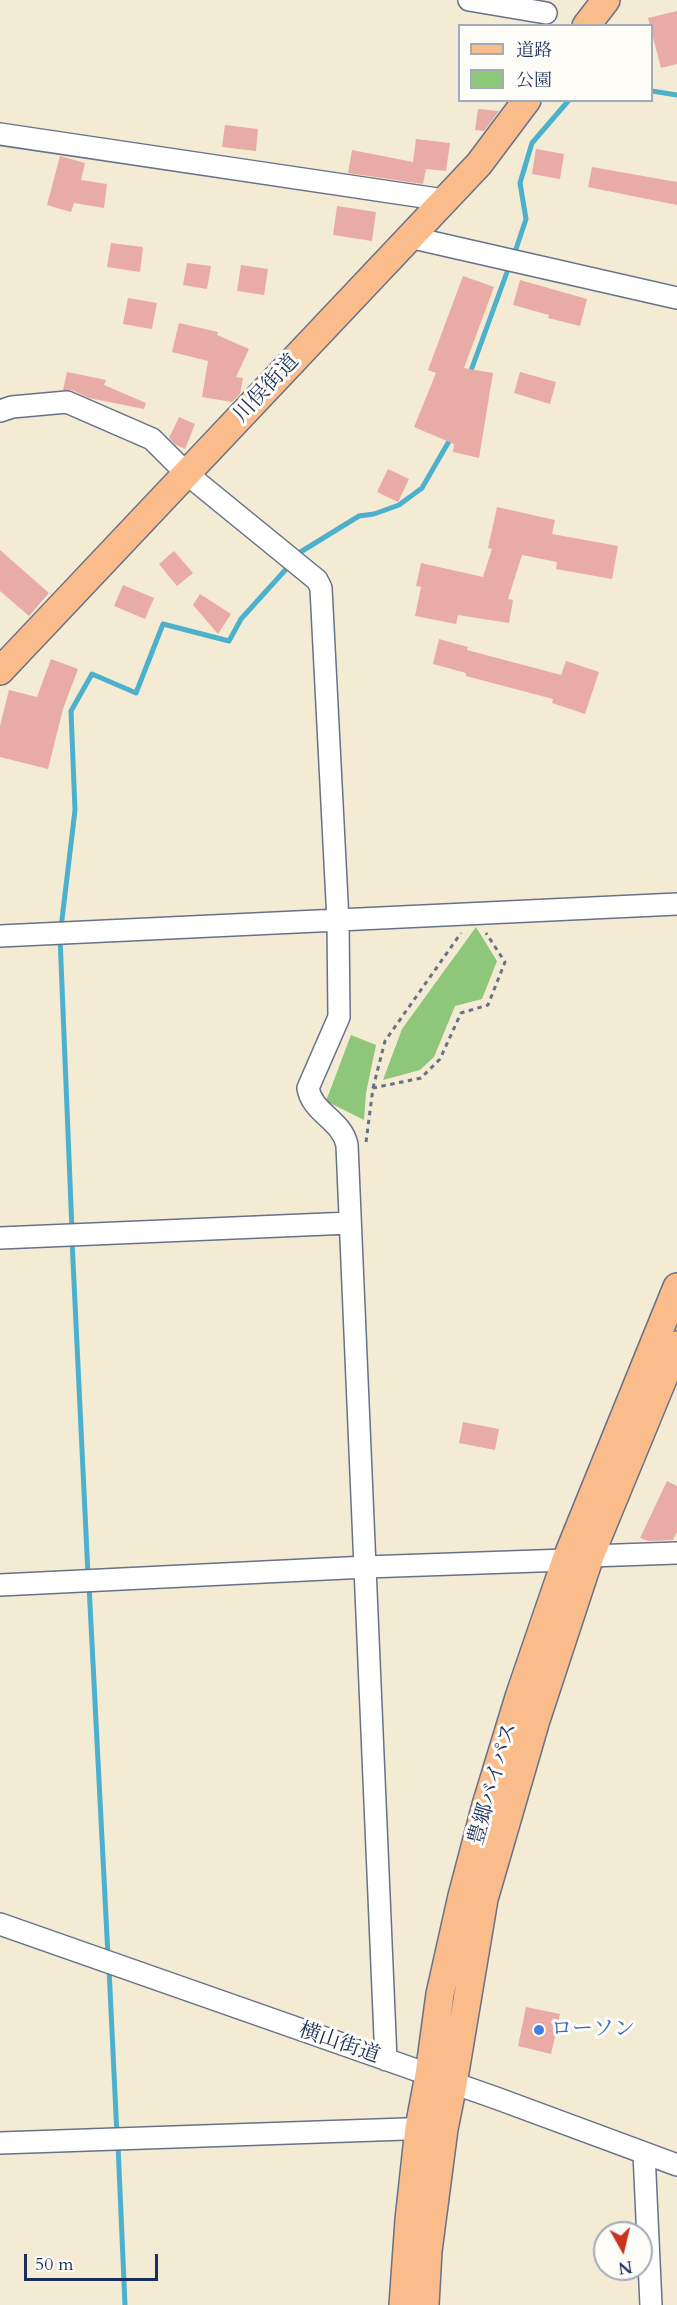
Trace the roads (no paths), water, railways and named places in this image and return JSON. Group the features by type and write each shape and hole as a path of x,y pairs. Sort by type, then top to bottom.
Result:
{"main road":[{"path":"588,24 606,0"},
{"name":"川俣街道","path":"0,671 479,164 526,102"},
{"name":"豊郷バイパス","path":"404,2305 410,2220 484,1899 536,1720 578,1558 677,1287"},
{"name":"豊郷バイパス","path":"578,1558 677,1345"},
{"name":"豊郷バイパス","path":"425,2305 432,2128"}],"street":[{"path":"470,0 546,13"},
{"path":"0,134 444,200"},
{"path":"409,237 677,298"},
{"path":"0,411 12,407 67,402 152,439 186,474 317,580 321,588 338,921 339,1017 308,1088 310,1100 345,1133 347,1145 386,2060"},
{"path":"0,936 677,904"},
{"path":"0,1238 350,1223"},
{"path":"0,1585 677,1552"},
{"name":"横山街道","path":"0,1924 677,2165"},
{"path":"0,2143 432,2128"},
{"path":"644,2153 651,2305"}],"waterway":[{"path":"653,91 677,95"},
{"path":"514,255 526,219 520,183 532,143 567,102"},
{"path":"469,376 510,264"},
{"path":"294,556 359,516 374,514 399,505 422,488 452,436"},
{"path":"61,928 75,810 71,711 92,674 136,693 163,624 229,641 241,619 288,567 286,565"},
{"path":"60,937 72,1231"},
{"path":"72,1240 88,1575"},
{"path":"89,1585 108,1956"},
{"path":"109,1968 117,2136"},
{"path":"118,2145 125,2305"}],"place":[{"name":"ローソン","path":"539,2030"}]}
